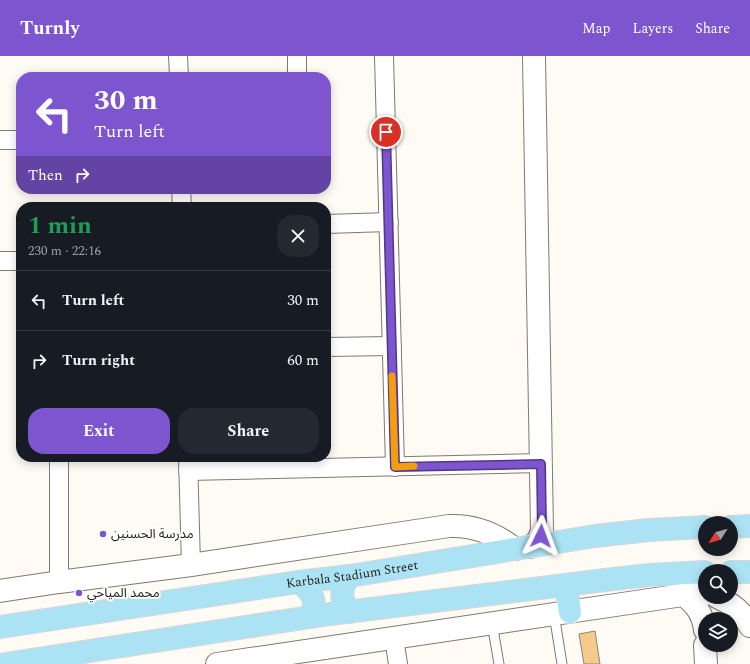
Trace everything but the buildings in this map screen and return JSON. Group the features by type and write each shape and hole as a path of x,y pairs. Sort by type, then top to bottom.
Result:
{"main road":[{"path":"738,527 750,526"},
{"name":"Karbala Stadium Street","path":"0,627 298,582 350,576 603,535 649,530 698,527"},
{"path":"4,664 58,660 311,617 649,575 698,572"},
{"path":"738,572 750,572"},
{"path":"350,576 343,587 342,594 342,600 345,607 350,612"},
{"path":"298,582 309,590 313,596 314,610 311,617"},
{"path":"562,613 566,585"}],"street":[{"path":"178,56 178,72"},
{"path":"297,56 297,72"},
{"path":"384,56 395,467"},
{"path":"0,591 457,526 474,527 483,530 522,548 538,541 542,531 534,56"},
{"path":"0,140 16,140"},
{"path":"331,224 388,222"},
{"path":"0,261 16,261"},
{"path":"331,347 392,346"},
{"path":"59,462 60,582"},
{"path":"191,565 188,464 395,467 541,464"},
{"path":"217,664 251,662 492,623 698,594"},
{"path":"683,595 693,602 700,612"},
{"path":"730,604 739,610 750,626"},
{"path":"394,638 398,664"},
{"path":"705,652 706,664"}],"lane":[{"path":"560,664 562,613"},
{"path":"492,623 499,664"}],"slow traffic":[{"path":"392,376 395,467 414,466"}],"place":[{"name":"مدرسة الحسنين","path":"103,534"},
{"name":"محمد المياحي","path":"79,593"}],"route":[{"path":"386,132 395,467 541,464 541,536"}]}
